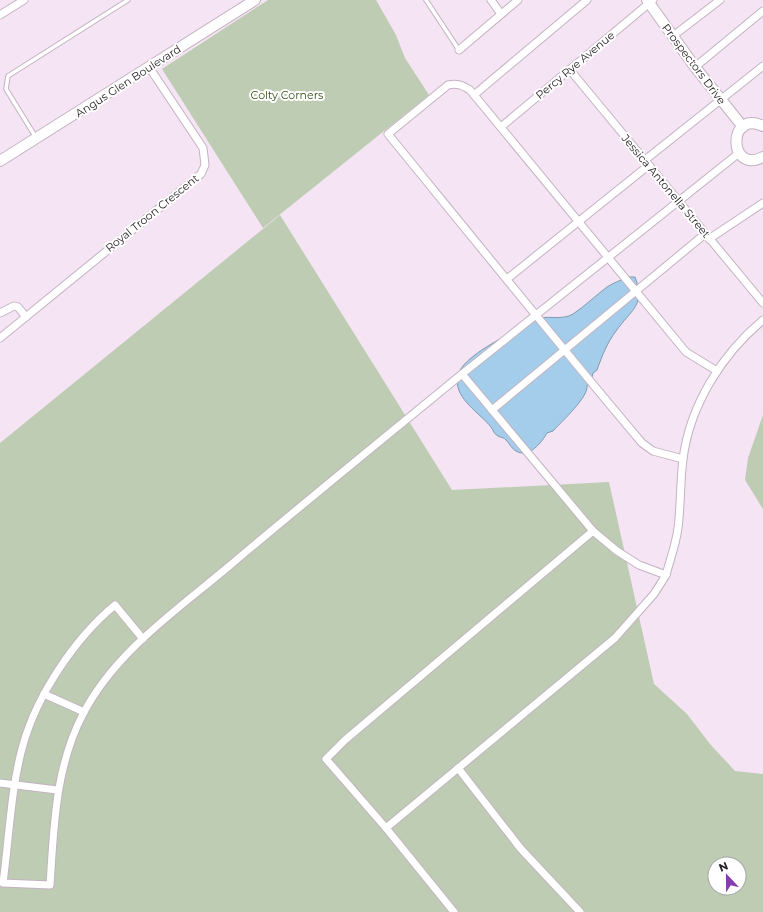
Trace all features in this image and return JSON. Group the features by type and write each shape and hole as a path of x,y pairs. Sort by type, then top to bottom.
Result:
{"street":[{"path":"0,15 24,0"},
{"name":"Angus Glen Boulevard","path":"0,161 149,67 243,3 255,0"},
{"path":"491,0 501,14"},
{"path":"459,50 518,0"},
{"path":"474,95 586,0"},
{"path":"673,36 720,0"},
{"name":"Prospectors Drive","path":"650,1 695,67 743,127"},
{"name":"Percy Rye Avenue","path":"501,127 650,1"},
{"path":"695,67 763,11"},
{"path":"507,279 647,163 721,99 763,66"},
{"name":"Royal Troon Crescent","path":"0,338 201,174 205,165 203,148 149,67"},
{"name":"Jessica Antonella Street","path":"570,70 763,303"},
{"path":"683,459 657,453 642,443 564,351 536,314 388,134 448,85 462,85 474,95 501,127 607,258 686,352 717,371"},
{"path":"763,126 754,124 743,127 736,137 735,142 739,153 752,160 763,157"},
{"path":"143,639 115,605 98,619 64,660 44,694 23,745 15,785 3,883 50,885 57,790 64,765 84,712 102,685 130,650 462,374 739,153"},
{"path":"492,410 707,236 763,203"},
{"path":"0,313 14,306 18,307 26,317"},
{"path":"386,828 615,638 654,594 666,576 678,528 683,459 693,418 717,371 737,345 763,320"},
{"path":"462,374 593,530 617,551 639,565 666,576"},
{"path":"454,912 386,828 326,759 345,740 593,530"},
{"path":"44,694 84,712"},
{"path":"458,768 521,849 580,912"},
{"path":"0,783 57,790"}],"lane":[{"path":"37,139 6,89 8,76 128,0"},
{"path":"426,0 459,50"}],"green space":[{"name":"Colty Corners","path":"268,0 376,0 396,35 405,58 429,95 263,228 162,69"},
{"path":"280,215 452,490 609,482 654,684 687,714 710,744 735,771 763,774 763,912 0,912 0,443"},
{"path":"763,415 763,509 745,480 748,458"}],"water":[{"path":"629,277 635,277 639,294 638,301 632,312 610,340 597,370 593,373 591,382 587,385 584,396 553,431 547,433 538,445 526,453 521,453 515,450 505,439 499,437 464,400 458,387 457,379 459,372 472,357 481,350 528,323 540,318 569,316 582,308 607,287"}]}
